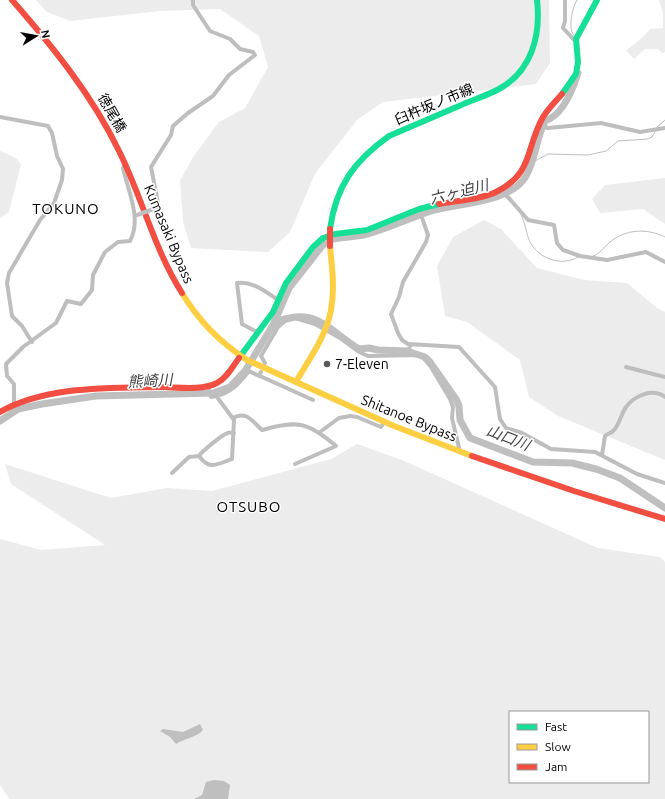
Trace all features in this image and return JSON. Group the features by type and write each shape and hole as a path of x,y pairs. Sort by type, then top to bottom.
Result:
{"main road":[{"name":"徳尾橋","path":"12,0 83,88 119,150"},
{"name":"臼杵坂ノ市線","path":"325,329 329,321 333,284 330,229 336,197 343,181 354,165 372,147 388,136 499,89 512,80 525,66 535,46 540,30 538,0"},
{"path":"0,412 14,404 38,396 106,388 208,387 225,377 273,312 286,283 313,247 324,238 334,234 367,230 420,211 463,199 484,196 502,190 516,180 526,165 543,117 569,86 576,74 578,62 576,41 597,0"},
{"name":"Kumasaki Bypass","path":"119,150 173,280 190,307 203,322 240,356"},
{"path":"296,382 325,329"},
{"name":"Shitanoe Bypass","path":"240,356 302,385 460,452 580,494 665,519"}],"street":[{"path":"135,215 156,208 158,203 151,167 171,135 173,126 188,113 213,96 229,75 255,55 252,52 240,49 230,39 210,31 193,5 193,0"},
{"path":"565,0 565,21 563,28 576,41"},
{"path":"0,117 48,126 63,169 62,180 54,203 40,220 9,273 7,283 12,316 22,326 32,342"},
{"path":"541,126 566,128 601,123 634,132 665,128"},
{"path":"14,404 14,384 6,376 5,366 19,350 32,342 56,323 63,306 67,301 82,304 92,290 93,275 105,252 118,242 130,241 136,227 135,215 122,168 126,164"},
{"path":"502,190 528,220 554,225 558,243 563,250 580,256 607,260 646,252 665,262"},
{"path":"420,211 428,235 426,242 403,282 399,297 391,314 402,340 411,345 459,347 495,387 500,419 506,428 522,433 552,449 595,452 637,474 665,483"},
{"path":"257,332 242,324 237,283 244,282 252,284 278,300"},
{"path":"265,363 261,356 262,353 278,327 286,321 295,318 315,324 325,329 359,352 368,356 421,355 431,367 450,399 453,407 452,418 460,452"},
{"path":"407,355 411,345"},
{"path":"626,367 665,377"},
{"path":"208,387 211,396 217,397 234,389 249,371 260,374 313,400"},
{"path":"277,383 280,375"},
{"path":"299,393 302,385"},
{"path":"602,455 605,436 612,432 630,403 640,396 649,393 659,394 665,397"},
{"path":"199,456 204,464 210,466 232,459 234,433 233,418 225,410 217,397"},
{"path":"233,418 239,415 245,416 262,430 276,426 305,425 320,432 336,446 295,464"},
{"path":"320,432 343,417 357,417 381,427 385,421"},
{"path":"172,473 189,457 199,456 203,451 212,446 226,434 234,433"}],"shaded area":[{"path":"36,0 549,0 550,63 536,84 383,102 357,120 315,174 290,232 268,252 191,248 183,221 180,181 193,157 219,122 245,108 268,67 259,36 220,9 160,11 70,21 47,12"},
{"path":"659,0 665,0 665,52 662,53 658,49 645,49 634,59 626,51 650,29 663,28 663,13"},
{"path":"0,151 16,158 21,164 9,212 0,218"},
{"path":"665,178 665,224 643,209 600,213 592,199 605,185"},
{"path":"484,220 501,229 537,268 584,280 627,283 657,308 665,312 665,460 558,416 529,397 520,360 467,322 445,316 437,266 453,237"},
{"path":"357,444 402,460 598,548 660,557 665,562 665,799 9,799 0,785 0,539 41,550 105,545 11,484 5,464 111,498 167,488 212,491 331,459"},
{"path":"200,724 203,730 200,733 176,744 170,737 160,731 163,729 183,732"},
{"path":"214,780 224,781 230,785 228,799 194,799 202,795 206,782"}],"waterway":[{"name":"六ヶ迫川","path":"575,37 571,29 571,19 573,8 577,0"},
{"name":"六ヶ迫川","path":"0,421 18,409 96,396 213,393 230,387 245,371 273,325 289,288 326,241 336,238 368,234 431,211 483,201 508,192 519,185 526,176 532,163 545,121 551,118 562,107 570,94 578,73"},
{"path":"657,127 665,120"},
{"path":"531,163 548,154 588,155 606,151 618,141 648,139 652,137 655,132"},
{"name":"六ヶ迫川","path":"502,194 506,198"},
{"path":"521,215 530,242 539,253 551,260 558,261 572,260 578,257"},
{"path":"593,256 616,238 630,232 644,231 665,237"},
{"name":"山口川","path":"273,325 285,319 301,317 310,318 327,326 359,349 369,348 378,350 407,351 425,357 456,399 459,406 460,420 470,438 533,462 572,463 596,469 620,478 665,508"}],"traffic: fast":[{"path":"330,229 333,214 342,187 357,165 377,145 389,136 499,89 519,72 527,62 532,51 537,26 537,0"},
{"path":"562,94 576,74 578,62 576,39 597,0"},
{"path":"239,358 273,312 286,283 313,247 323,238 335,234 367,230 419,209 439,204"}],"traffic: slow":[{"path":"296,382 321,339 329,320 333,286 330,246"},
{"path":"182,293 203,322 228,346 247,360 394,426 472,456"}],"traffic: jam":[{"path":"12,0 71,72 97,110 119,151 135,186 156,241 172,276 182,293"},
{"path":"439,204 469,200 496,192 508,185 517,177 527,159 537,129 543,117 562,94"},
{"path":"330,229 330,246"},
{"path":"0,412 37,397 78,390 99,388 204,387 221,381 230,372 239,358"},
{"path":"472,456 574,491 665,519"}],"place":[{"name":"7-Eleven","path":"327,364"}],"district":[{"name":"TOKUNO","path":"66,209"},
{"name":"OTSUBO","path":"249,507"}],"water label":[{"name":"熊崎川","path":"150,381"}]}
